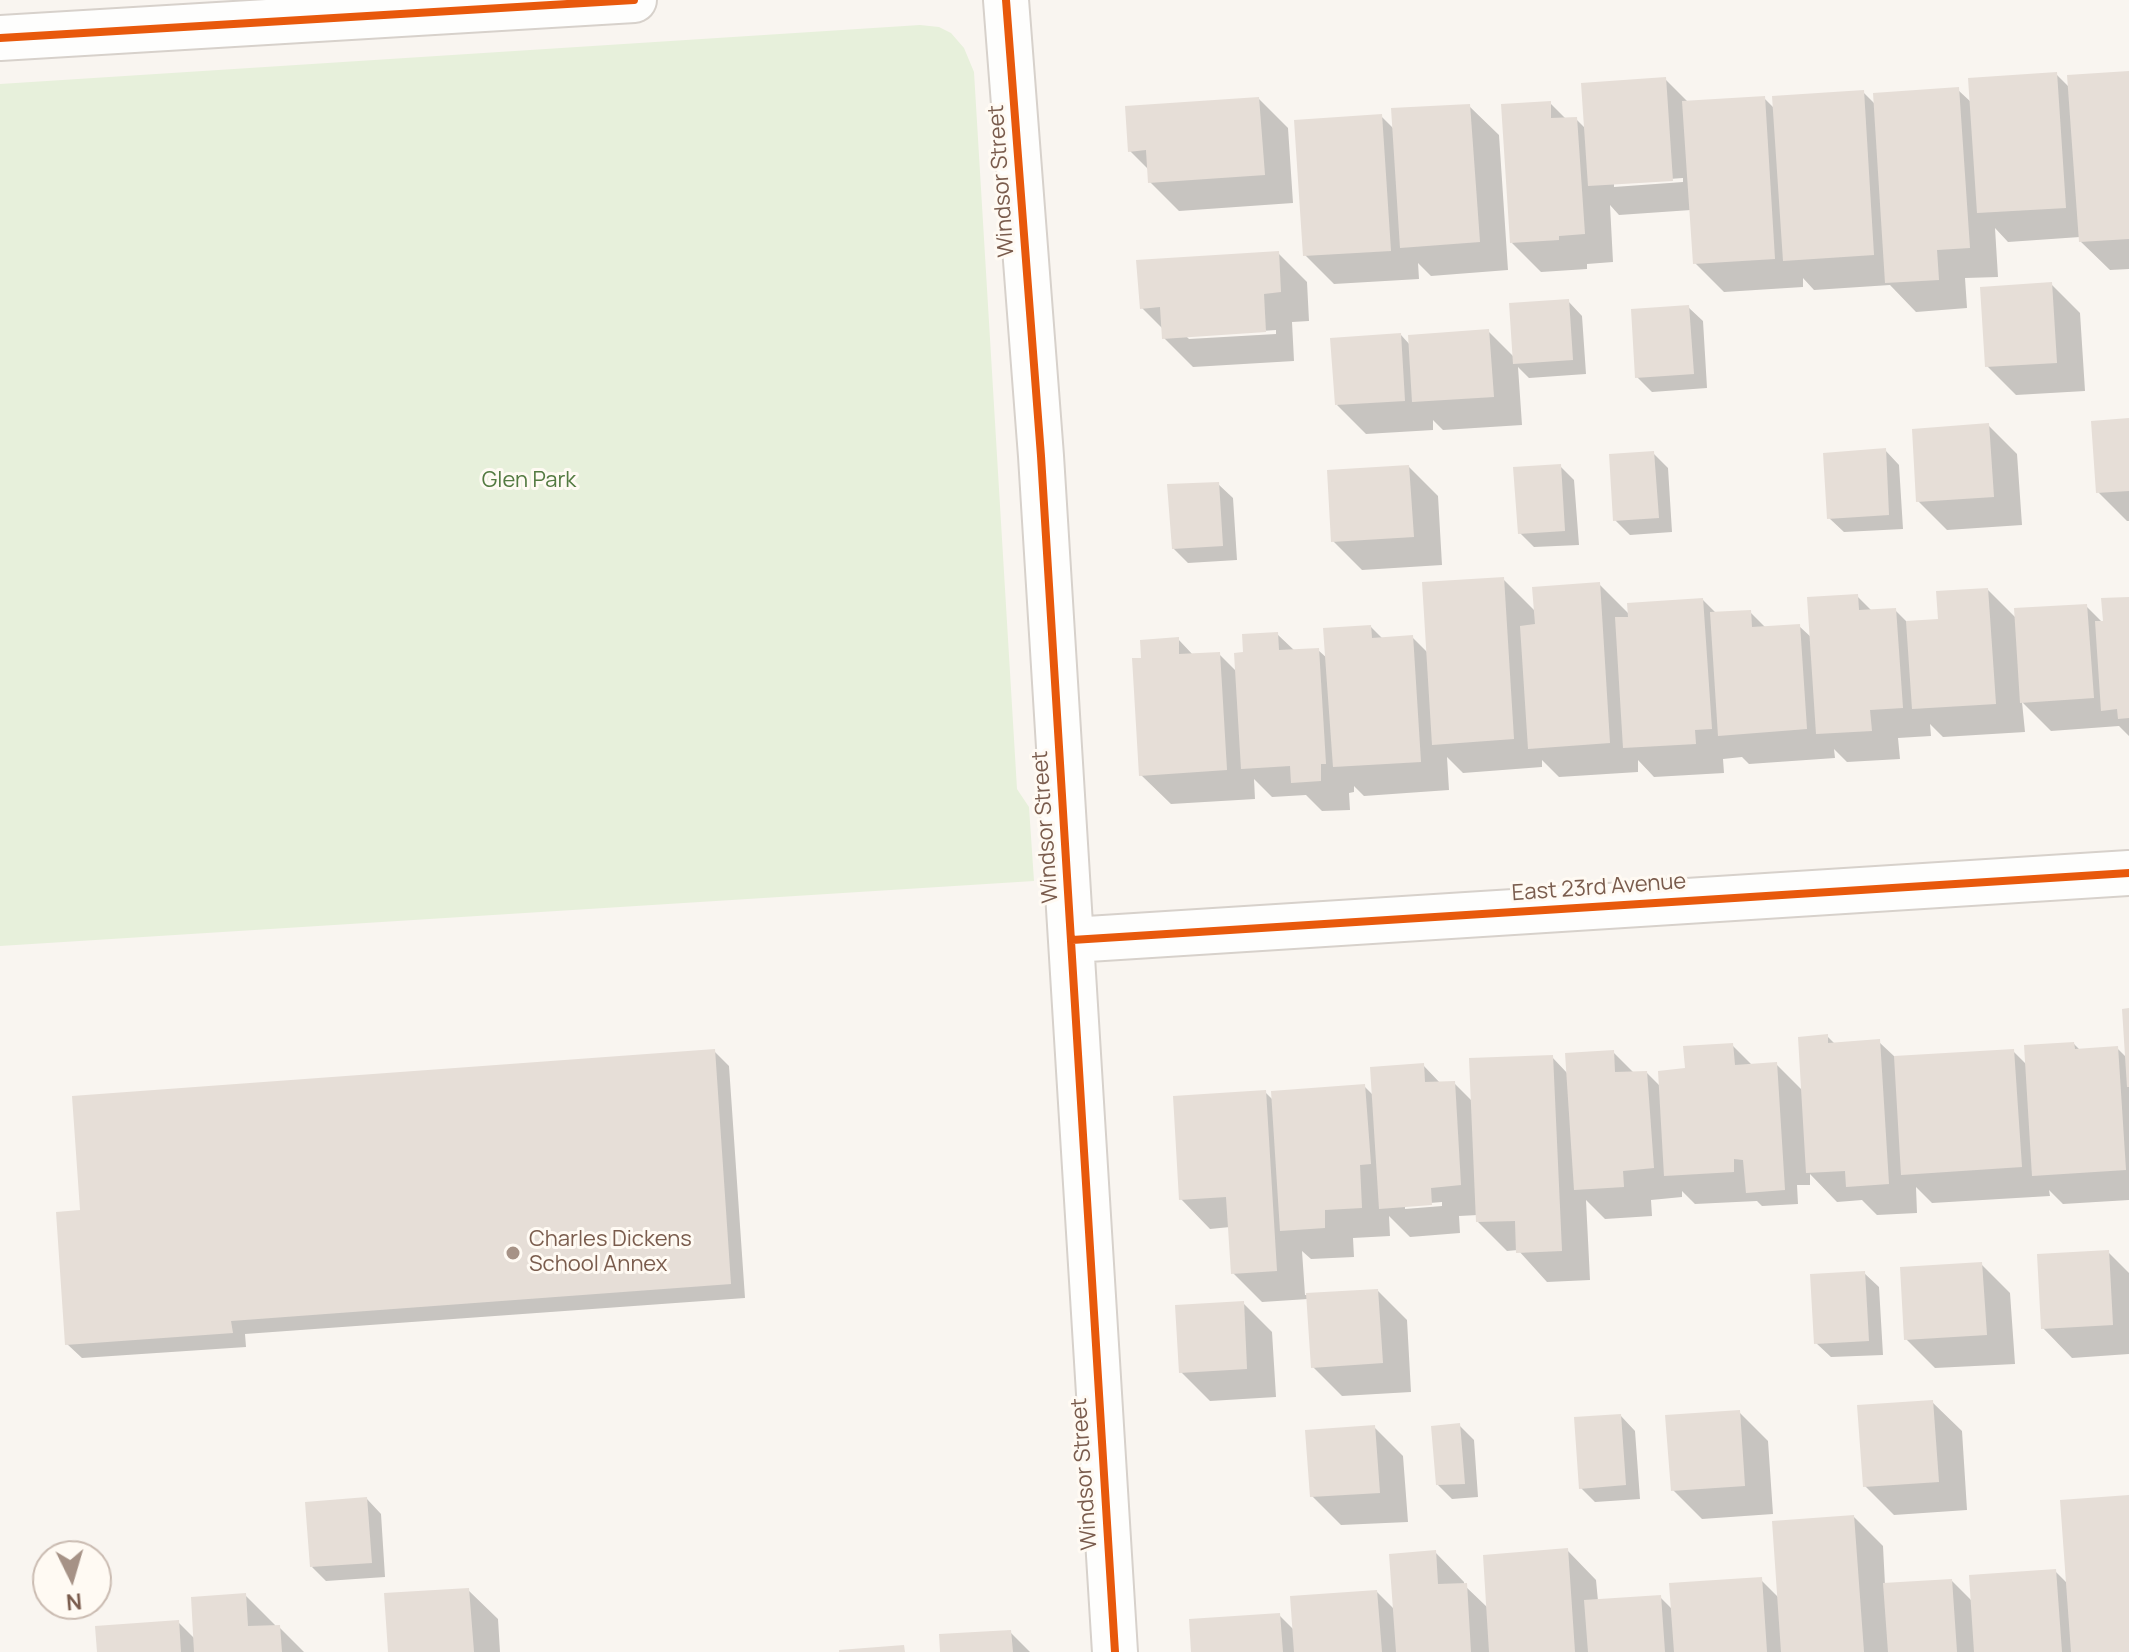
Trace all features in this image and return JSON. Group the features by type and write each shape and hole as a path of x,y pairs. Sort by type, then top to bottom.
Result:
{"street":[{"path":"0,38 634,0"},
{"name":"Windsor Street","path":"1006,0 1041,456 1115,1652"},
{"name":"East 23rd Avenue","path":"1072,940 2129,873"}],"green space":[{"name":"Glen Park","path":"920,25 939,27 951,33 964,48 974,72 1017,789 1029,807 1034,881 0,946 0,84"}],"building":[{"path":"2129,71 2129,239 2079,242 2067,75"},
{"path":"2057,72 2066,208 1977,213 1968,78"},
{"path":"1666,77 1673,181 1588,186 1581,83"},
{"path":"1959,87 1970,248 1937,250 1939,280 1885,283 1873,93"},
{"path":"1864,90 1874,255 1783,261 1772,96"},
{"path":"1765,96 1775,259 1693,264 1682,101"},
{"path":"1259,97 1265,175 1148,183 1146,150 1128,152 1125,106"},
{"path":"1551,101 1551,118 1577,117 1585,234 1559,236 1559,240 1510,243 1501,104"},
{"path":"1470,104 1480,242 1400,248 1391,108"},
{"path":"1382,114 1391,251 1303,256 1294,120"},
{"path":"1279,251 1281,292 1264,294 1266,332 1162,339 1160,307 1140,309 1136,260"},
{"path":"2052,282 2057,363 1985,367 1980,287"},
{"path":"1569,299 1573,360 1513,364 1509,303"},
{"path":"1689,305 1694,374 1635,378 1631,309"},
{"path":"1489,329 1494,397 1412,402 1408,335"},
{"path":"1401,333 1405,401 1335,405 1330,338"},
{"path":"2129,418 2129,491 2096,493 2091,421"},
{"path":"1989,423 1994,497 1916,502 1912,429"},
{"path":"1886,448 1889,515 1827,519 1823,453"},
{"path":"1654,451 1659,518 1613,521 1609,454"},
{"path":"1561,464 1565,531 1518,534 1513,467"},
{"path":"1409,465 1414,537 1331,542 1327,470"},
{"path":"1219,482 1223,546 1172,549 1167,484"},
{"path":"1504,577 1514,739 1432,745 1422,582"},
{"path":"1600,582 1610,743 1528,749 1520,626 1535,624 1532,587"},
{"path":"1988,588 1996,704 1912,709 1906,621 1938,619 1936,591"},
{"path":"1858,594 1859,610 1896,608 1903,708 1870,710 1872,731 1816,734 1807,597"},
{"path":"2129,597 2129,718 2118,719 2117,709 2101,711 2095,621 2103,621 2101,598"},
{"path":"1703,598 1712,729 1695,730 1696,744 1623,748 1615,617 1628,617 1627,603"},
{"path":"2087,604 2094,698 2020,703 2014,608"},
{"path":"1751,610 1752,627 1800,624 1807,729 1718,736 1710,612"},
{"path":"1371,625 1372,638 1413,635 1421,762 1333,767 1323,628"},
{"path":"1278,632 1279,650 1319,648 1326,764 1321,764 1321,781 1291,783 1290,766 1241,769 1234,653 1243,652 1242,634"},
{"path":"1179,637 1179,654 1220,652 1227,770 1139,776 1132,658 1141,658 1140,640"},
{"path":"2129,1008 2129,1087 2127,1087 2122,1009"},
{"path":"1828,1034 1828,1043 1880,1039 1889,1184 1846,1187 1845,1171 1806,1173 1798,1037"},
{"path":"2074,1042 2075,1049 2118,1046 2126,1170 2032,1176 2024,1045"},
{"path":"1733,1043 1735,1065 1777,1062 1785,1190 1746,1193 1743,1160 1734,1159 1734,1172 1664,1176 1658,1071 1685,1068 1683,1046"},
{"path":"715,1049 731,1284 231,1321 233,1333 65,1345 56,1212 80,1210 72,1096"},
{"path":"2014,1049 2022,1167 1901,1175 1894,1056"},
{"path":"1614,1050 1615,1072 1647,1071 1654,1168 1623,1171 1624,1187 1574,1190 1565,1053"},
{"path":"1553,1055 1562,1251 1516,1253 1515,1221 1476,1222 1469,1058"},
{"path":"1424,1063 1425,1082 1455,1081 1461,1185 1431,1188 1432,1205 1379,1209 1370,1067"},
{"path":"1365,1084 1371,1164 1360,1165 1362,1208 1325,1210 1325,1228 1280,1231 1271,1091"},
{"path":"1266,1090 1277,1271 1231,1274 1226,1197 1179,1200 1173,1096"},
{"path":"2109,1250 2113,1325 2041,1329 2037,1254"},
{"path":"1982,1262 1987,1335 1904,1340 1900,1267"},
{"path":"1865,1271 1869,1341 1814,1344 1810,1274"},
{"path":"1378,1289 1383,1363 1311,1368 1306,1293"},
{"path":"1244,1301 1247,1369 1179,1373 1175,1305"},
{"path":"1933,1400 1939,1482 1863,1487 1857,1405"},
{"path":"1740,1410 1745,1486 1671,1491 1665,1415"},
{"path":"1621,1414 1626,1485 1579,1489 1574,1417"},
{"path":"1460,1423 1465,1484 1436,1485 1431,1426"},
{"path":"1375,1425 1380,1493 1310,1497 1305,1430"},
{"path":"2129,1495 2129,1652 2071,1652 2060,1500"},
{"path":"367,1497 372,1563 310,1567 305,1502"},
{"path":"1854,1515 1864,1652 1781,1652 1772,1521"},
{"path":"1568,1548 1575,1652 1489,1652 1483,1555"},
{"path":"1436,1550 1438,1584 1467,1583 1471,1652 1396,1652 1389,1554"},
{"path":"2056,1569 2062,1652 1974,1652 1969,1575"},
{"path":"1762,1577 1767,1652 1674,1652 1669,1583"},
{"path":"1952,1579 1957,1652 1888,1652 1883,1583"},
{"path":"469,1588 474,1652 388,1652 384,1593"},
{"path":"1377,1590 1382,1652 1294,1652 1290,1596"},
{"path":"246,1593 248,1626 280,1625 282,1652 194,1652 191,1597"},
{"path":"1661,1595 1665,1652 1588,1652 1584,1600"},
{"path":"1280,1613 1283,1652 1191,1652 1189,1619"},
{"path":"179,1620 181,1652 97,1652 95,1626"},
{"path":"1011,1630 1013,1652 940,1652 939,1634"},
{"path":"904,1645 905,1652 839,1652 839,1650"}],"cycle path":[{"path":"0,38 634,0"},
{"path":"1006,0 1041,456 1115,1652"},
{"path":"1072,940 2129,873"}],"place":[{"name":"Charles Dickens School Annex","path":"513,1253"}]}
